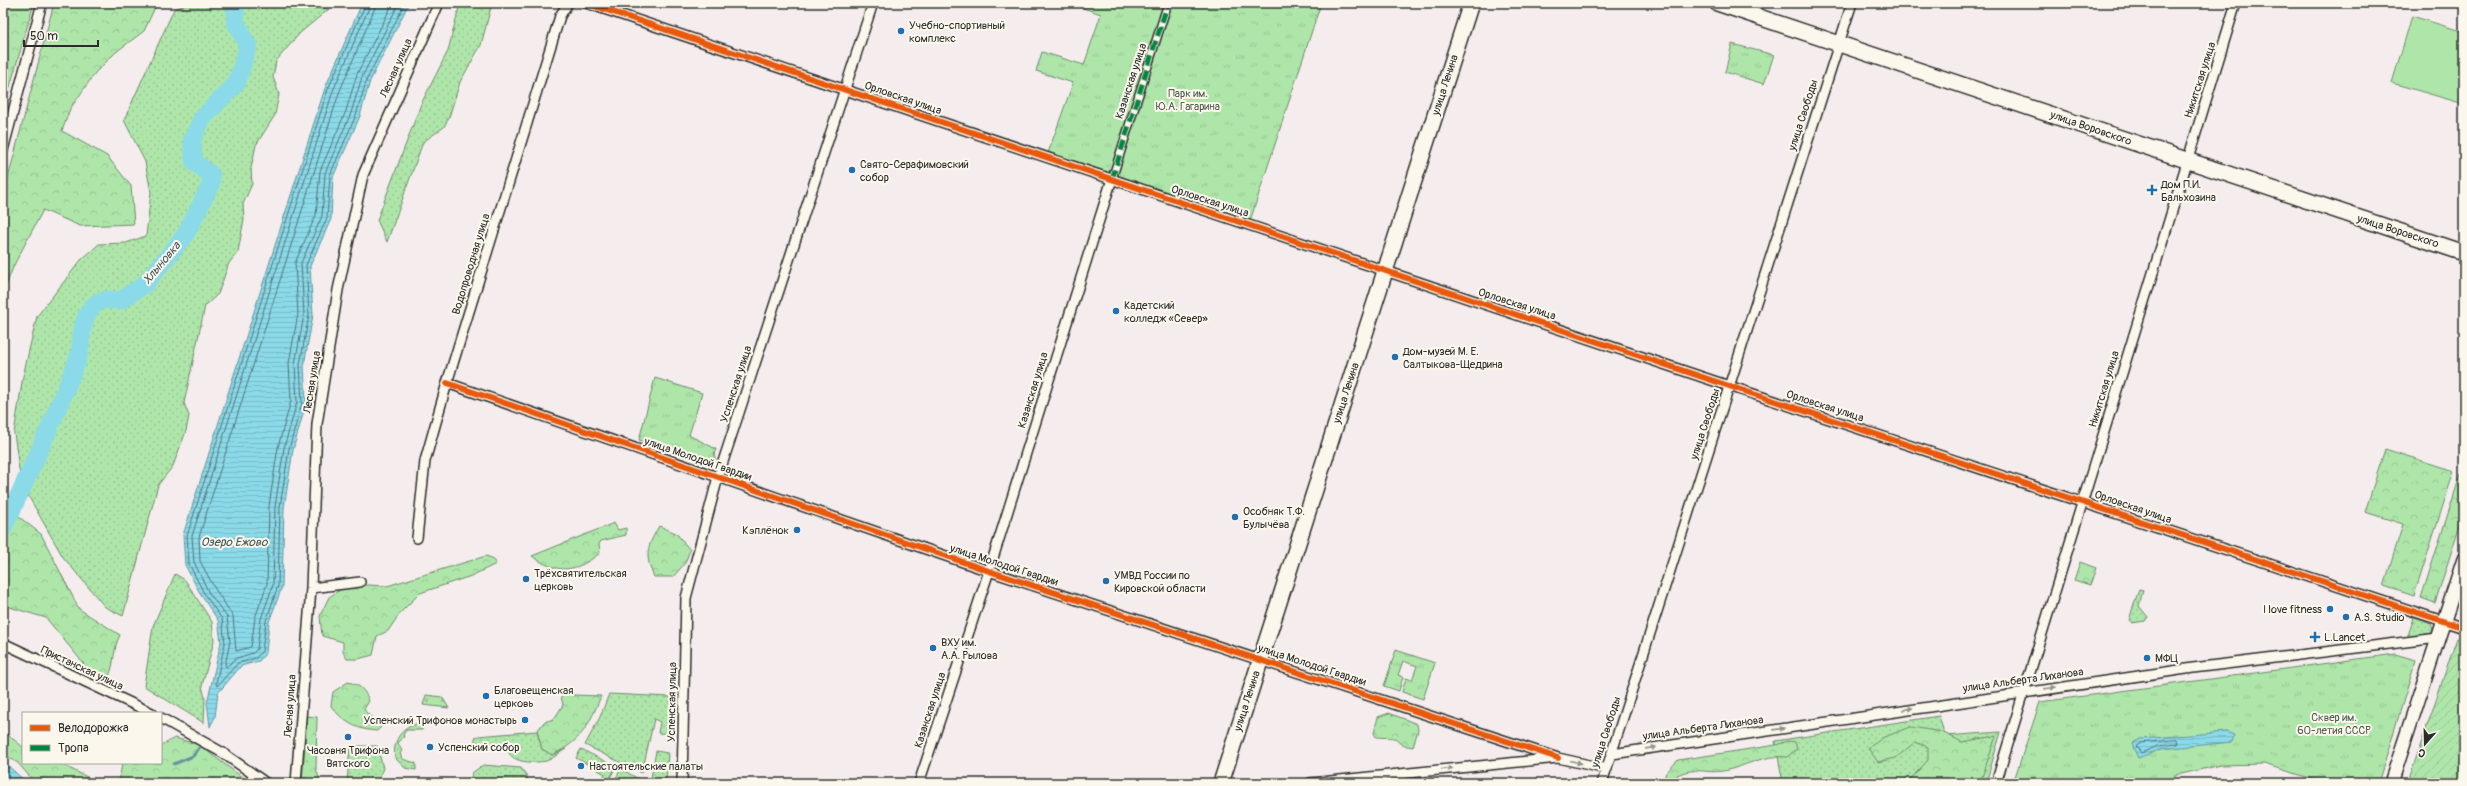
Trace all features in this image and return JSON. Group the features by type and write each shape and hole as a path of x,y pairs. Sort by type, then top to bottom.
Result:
{"main road":[{"name":"улица Ленина","path":"1221,783 1471,3"},
{"name":"улица Воровского","path":"1717,3 2464,253"},
{"path":"2391,783 2464,559"}],"street":[{"path":"3,150 42,3"},
{"name":"Лесная улица","path":"296,783 311,588 317,424 338,290 361,182 439,3"},
{"name":"Водопроводная улица","path":"417,538 425,461 447,383 560,16 568,3"},
{"name":"Орловская улица","path":"586,3 1729,386 2082,501 2443,623 2464,628"},
{"name":"Успенская улица","path":"682,783 686,598 718,477 873,3"},
{"name":"Казанская улица","path":"919,783 989,571 1168,3"},
{"name":"улица Свободы","path":"1602,783 1852,3"},
{"name":"Никитская улица","path":"1996,783 2186,160 2236,3"},
{"name":"улица Молодой Гвардии","path":"447,383 989,571 1261,659 1558,758"},
{"path":"311,588 360,582"},
{"name":"улица Альберта Лиханова","path":"1612,754 2201,667 2438,638"},
{"name":"Пристанская улица","path":"3,644 150,712"},
{"path":"162,719 223,753 266,783"},
{"path":"1310,783 1558,758 1607,769"}],"green space":[{"path":"3,3 34,3 3,111"},
{"path":"54,3 157,3 144,31 116,52 95,73 70,109 62,131 107,156 131,186 134,224 80,226 43,210 14,265 3,293 3,197"},
{"path":"191,3 310,3 311,8 329,9 300,33 276,61 273,77 279,94 275,115 256,145 251,168 252,184 243,204 244,219 238,252 229,263 218,294 205,306 184,403 189,416 186,431 173,466 158,485 123,616 105,607 63,557 21,483 14,433 23,376 37,316 81,260 99,244 126,243 146,236 151,192 145,162 124,120 174,9"},
{"path":"460,3 492,3 481,45 460,82 449,117 444,127 423,142 387,242 377,220 421,104 448,51"},
{"name":"Парк им. Ю.А. Гагарина","path":"1068,3 1321,3 1250,221 1048,153 1073,83 1036,71 1042,52 1084,65 1101,14"},
{"path":"2412,16 2464,32 2464,104 2392,83"},
{"path":"1732,44 1774,55 1764,84 1725,72"},
{"path":"655,378 702,393 689,435 716,449 714,455 716,460 708,463 639,440"},
{"path":"2385,449 2454,471 2414,596 2384,586 2403,524 2365,512"},
{"path":"2461,473 2464,474 2464,512 2435,603 2421,598"},
{"path":"3,490 19,517 41,534 79,609 120,635 116,645 109,676 101,675 88,669 46,618 3,605"},
{"path":"614,523 618,530 626,528 626,535 601,541 599,544 600,553 583,564 567,569 559,568 541,562 532,556"},
{"path":"659,526 676,533 690,550 685,563 673,577 654,577 649,562 648,551"},
{"path":"486,556 494,559 496,564 471,576 420,593 400,613 388,631 377,636 373,655 358,659 347,659 343,652 343,642 322,636 320,616 329,597 343,588 368,585 387,586"},
{"path":"2080,562 2096,568 2090,585 2074,580"},
{"path":"175,574 185,580 212,622 214,641 202,686 205,698 204,723 144,686 153,626"},
{"path":"2139,589 2143,590 2139,606 2148,617 2145,621 2132,623 2129,620"},
{"path":"2414,618 2431,624 2433,630 2431,634 2407,638"},
{"path":"2457,638 2464,639 2464,783 2410,783 2410,776"},
{"path":"1396,650 1435,663 1423,699 1402,692 1406,678 1412,680 1417,666 1403,661 1398,675 1403,677 1399,691 1384,686"},
{"name":"Сквер им. 60-летия СССР","path":"2395,654 2416,660 2378,783 2326,783 2264,764 2220,765 2177,775 2165,783 2013,783 2040,702"},
{"path":"348,682 362,688 366,694 369,701 364,709 381,727 377,731 363,729 351,724 340,717 331,706 333,692"},
{"path":"565,688 574,695 601,696 588,724 578,738 562,750 552,755 542,749 537,731 544,722 554,719 563,705 560,692"},
{"path":"609,694 671,697 670,734 658,733 660,722 654,719 642,773 585,745 600,717"},
{"path":"426,695 442,697 449,708 423,705"},
{"path":"1389,713 1417,724 1418,730 1413,747 1402,745 1394,738 1376,737 1374,733 1378,717"},
{"path":"307,716 317,717 316,769 321,783 302,783"},
{"path":"1939,716 1945,736 2001,732 1986,783 1783,783 1775,741"},
{"path":"423,722 422,730 406,730 403,735 404,737 398,743 402,751 400,753 402,759 416,763 416,770 405,768 395,758 395,744 401,734 410,726"},
{"path":"1911,727 1942,732 1962,742 1996,736 1980,783 1907,783 1928,760 1928,747 1915,742 1896,758 1878,762 1868,748 1884,737"},
{"path":"3,731 22,746 22,764 61,764 99,783 35,783 18,763 3,754"},
{"path":"537,731 542,749 552,755 566,749 546,761 525,762 514,758 508,751 495,749 495,744 487,743 487,748 480,748 475,743 475,738 478,736"},
{"path":"175,738 199,745 250,783 119,783 122,764 162,764 162,744"},
{"path":"1788,741 1795,742 1797,749 1787,757 1770,757 1723,771 1684,772 1677,775 1677,783 1666,783 1665,774 1678,760 1776,745"},
{"path":"350,746 377,746 383,768 377,783 347,783"},
{"path":"581,749 616,767 607,783 600,783 605,774 576,758"},
{"path":"656,751 668,753 666,783 650,783"},
{"path":"483,765 521,768 527,776 528,783 470,783 472,773"},
{"path":"621,769 642,781 642,783 613,783"}],"water":[{"name":"Озеро Ежово","path":"362,3 409,3 370,81 360,116 333,177 331,219 310,266 313,315 304,365 306,403 293,450 284,508 282,587 269,622 266,653 259,661 241,666 218,693 215,717 210,727 207,703 221,642 218,620 202,597 185,565 183,535 325,88"},
{"path":"2226,732 2234,735 2232,742 2162,749 2138,758 2133,747 2133,743 2140,739"},
{"path":"3,761 27,783 3,783"}],"waterway":[{"name":"Хлыновка","path":"3,529 69,382 79,355 82,330 89,311 95,304 103,300 120,301 145,284 186,234 211,184 211,175 194,162 192,139 202,119 237,82 248,46 236,23 235,3"},
{"path":"174,764 193,756 199,748"}],"marked path":[{"path":"1112,179 1168,3"}],"cycle path":[{"path":"586,3 1729,386 2464,628"},
{"path":"447,383 989,571 1558,758"}],"place":[{"name":"Учебно-спортивный комплекс","path":"901,31"},
{"name":"Свято-Серафимовский собор","path":"852,170"},
{"name":"Дом П.И. Бальхозина","path":"2152,190"},
{"name":"Кадетский колледж «Север»","path":"1116,311"},
{"name":"Дом-музей М. Е. Салтыкова-Щедрина","path":"1395,357"},
{"name":"Особняк Т.Ф. Булычёва","path":"1235,517"},
{"name":"Кэплёнок","path":"797,530"},
{"name":"Трёхсвятительская церковь","path":"526,579"},
{"name":"УМВД России по Кировской области","path":"1106,581"},
{"name":"I love fitness","path":"2330,609"},
{"name":"A.S. Studio","path":"2346,617"},
{"name":"L.Lancet","path":"2315,637"},
{"name":"ВХУ им. А.А. Рылова","path":"933,648"},
{"name":"МФЦ","path":"2147,658"},
{"name":"Благовещенская церковь","path":"486,696"},
{"name":"Успенский Трифонов монастырь","path":"525,720"},
{"name":"Часовня Трифона Вятского","path":"348,737"},
{"name":"Успенский собор","path":"430,747"},
{"name":"Настоятельские палаты","path":"581,766"}]}
